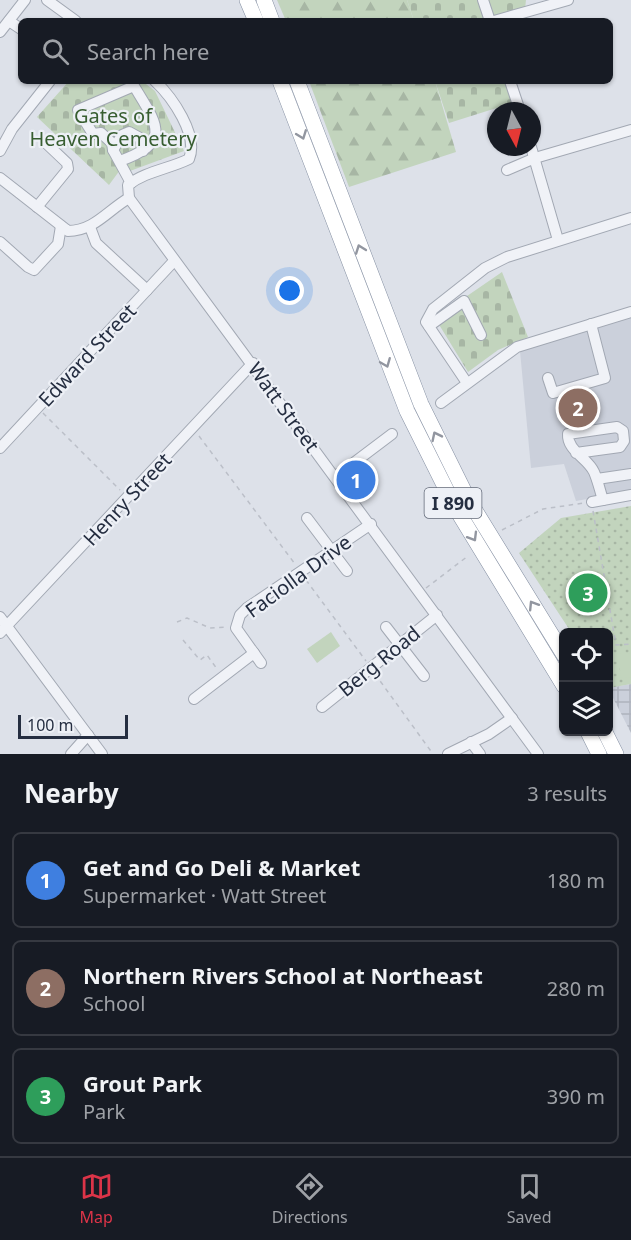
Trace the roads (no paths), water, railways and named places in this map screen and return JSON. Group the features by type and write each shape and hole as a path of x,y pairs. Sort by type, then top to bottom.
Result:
{"highway":[{"path":"247,0 255,18"},
{"path":"264,0 271,18"},
{"name":"I 890","path":"281,84 406,411 455,507 562,682"},
{"name":"I 890","path":"298,84 421,404 468,499 559,647"},
{"path":"590,736 598,754"},
{"path":"607,736 616,754"}],"street":[{"path":"0,33 25,0"},
{"path":"47,0 72,18"},
{"path":"483,0 491,18"},
{"path":"503,18 568,0"},
{"path":"9,21 18,27"},
{"path":"0,152 12,129 48,84"},
{"path":"131,183 139,177 189,159 192,152 183,120 158,84"},
{"path":"511,84 517,102"},
{"path":"0,178 68,231 90,227 113,207 129,198 131,183 113,150 112,143 101,133 93,134 78,110 134,86 156,122 152,143 143,151 120,161"},
{"path":"541,151 631,130"},
{"path":"113,150 122,135 129,132 136,133 140,138 143,151"},
{"path":"37,207 68,169 67,163 47,144"},
{"path":"507,170 528,156"},
{"path":"534,156 558,240"},
{"name":"Watt Street","path":"129,198 174,261 253,363 538,754"},
{"path":"467,383 426,322 433,309 492,264 507,256 631,218"},
{"path":"0,242 34,270 58,244 61,226"},
{"path":"90,227 96,243 147,290"},
{"name":"Edward Street","path":"0,448 174,261"},
{"path":"429,326 464,301 481,335"},
{"path":"441,403 517,347 631,312"},
{"path":"548,378 553,393 605,378 591,324"},
{"name":"Henry Street","path":"2,625 127,498 253,363"},
{"path":"576,453 620,447 624,441 623,431 617,427 568,434 567,440 576,453 593,470 603,500"},
{"path":"335,477 392,434"},
{"path":"597,479 631,474"},
{"path":"592,502 631,495"},
{"path":"307,518 347,571"},
{"name":"Faciolla Drive","path":"261,663 236,628 240,615 299,570 371,524"},
{"name":"Berg Road","path":"322,707 372,670 437,615"},
{"path":"2,625 102,754"},
{"path":"386,627 424,676"},
{"path":"194,699 254,653"},
{"path":"448,754 489,734 512,718"},
{"path":"71,754 88,735"},
{"path":"471,742 480,754"}],"place":[{"name":"Northern Rivers School at Northeast","path":"578,408"},
{"name":"Get and Go Deli & Market","path":"356,480"},
{"name":"Grout Park","path":"588,593"}],"park label":[{"name":"Gates of Heaven Cemetery","path":"113,126"}]}
